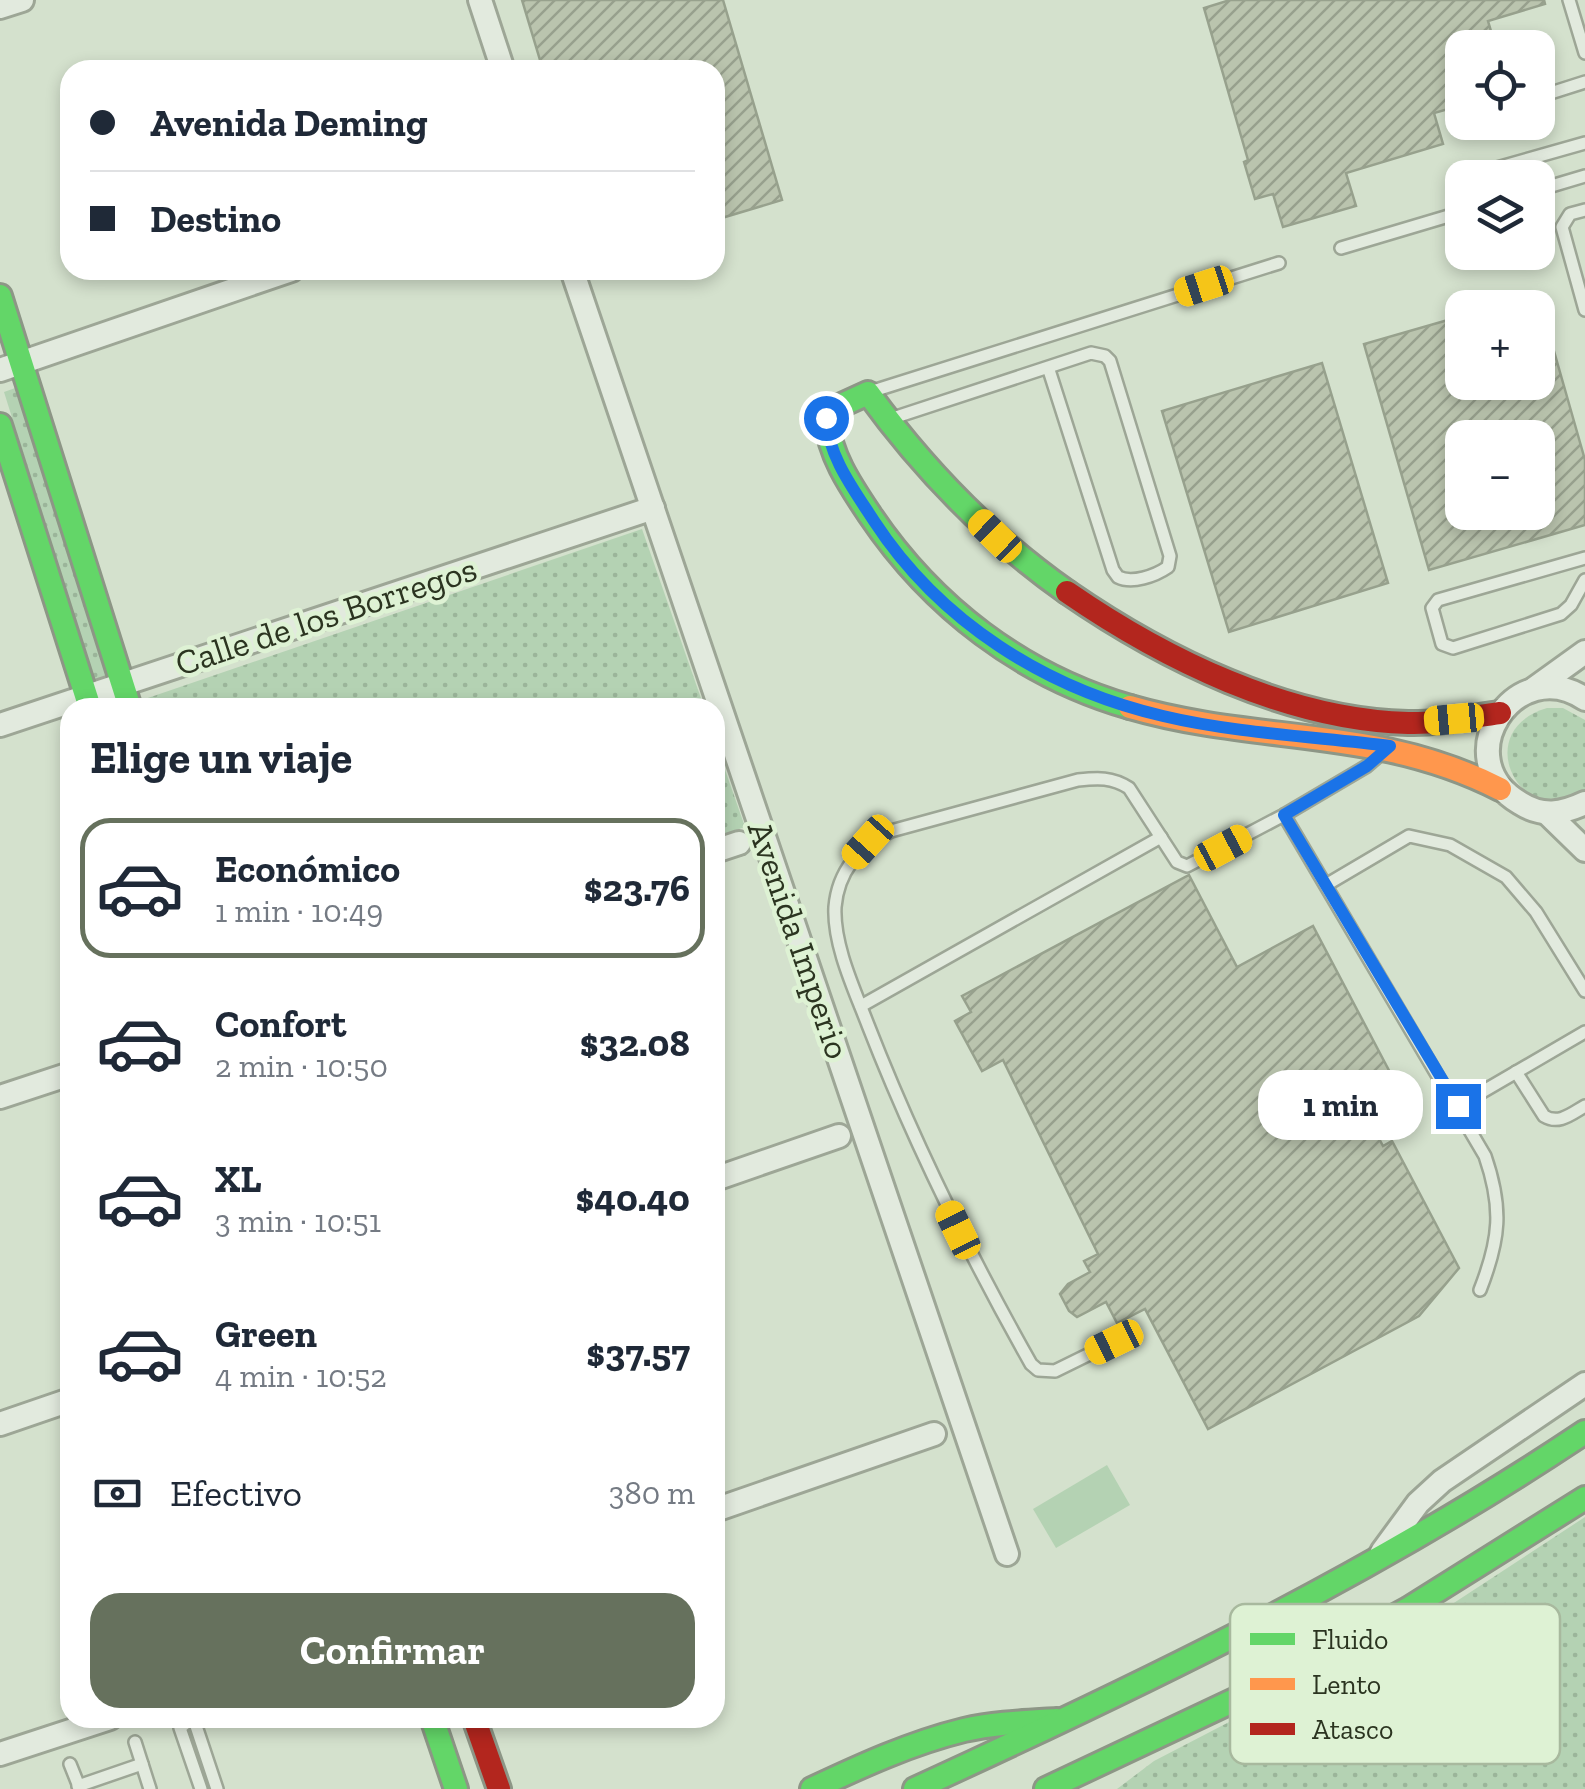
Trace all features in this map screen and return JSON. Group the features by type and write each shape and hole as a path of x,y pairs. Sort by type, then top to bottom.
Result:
{"street":[{"path":"0,8 22,0"},
{"path":"480,0 501,60"},
{"path":"11,366 263,280"},
{"name":"Avenida Imperio","path":"575,280 717,698"},
{"path":"0,296 11,366 127,698"},
{"path":"1500,713 1407,723 1360,719 1273,696 1134,633 1056,584 995,536 942,485 868,392 833,409 826,418 832,450 891,547 944,606 1012,656 1093,696 1165,716 1390,746 1442,760 1500,789 1528,809 1548,814 1585,803"},
{"path":"0,424 87,698"},
{"name":"Calle de los Borregos","path":"94,698 122,683 653,508"},
{"path":"1500,789 1490,771 1487,751 1490,731 1500,713 1514,699 1585,652"},
{"path":"1530,690 1553,688 1575,692 1585,699"},
{"name":"Calle de los Borregos","path":"0,724 60,708"},
{"name":"Avenida Imperio","path":"725,721 1007,1554"},
{"path":"1548,814 1585,850"},
{"path":"725,848 738,843"},
{"path":"0,1097 60,1077"},
{"path":"725,1176 839,1136"},
{"path":"1373,1564 1418,1503 1442,1481 1585,1384"},
{"path":"0,1424 60,1403"},
{"path":"1298,1604 1528,1472 1585,1432"},
{"path":"725,1507 934,1434"},
{"path":"1417,1604 1585,1498"},
{"path":"915,1789 1230,1641"},
{"path":"1051,1788 1230,1702"},
{"path":"812,1789 904,1748 946,1735 989,1725 1066,1720"},
{"path":"0,1754 79,1728"},
{"path":"435,1728 456,1789"},
{"path":"477,1728 498,1789"},
{"path":"1100,1789 1149,1740"}],"lane":[{"path":"1569,0 1585,54"},
{"path":"1555,92 1585,82"},
{"path":"1523,160 1585,142"},
{"path":"1555,185 1585,176"},
{"path":"1585,210 1570,214 1562,227 1585,310"},
{"path":"1341,248 1445,217"},
{"path":"868,392 1279,262"},
{"path":"888,420 1048,367 1092,353 1105,356 1110,361 1170,556 1164,571 1131,580 1118,577 1048,367"},
{"path":"1585,558 1438,600 1432,608 1442,644 1453,648 1546,621 1572,605 1585,580"},
{"path":"1114,1342 1055,1370 1038,1370 1031,1364 974,1263 927,1166 861,1006 838,938 835,909 841,882 868,842 891,831 1078,780 1102,778 1129,788 1177,862 1187,866 1367,766 1390,746 1407,723"},
{"path":"1284,815 1486,1156 1496,1189 1498,1225 1493,1257 1480,1290"},
{"path":"1326,885 1409,836 1450,844 1498,871 1522,892 1585,992"},
{"path":"861,1006 1161,837"},
{"path":"1458,1106 1585,1032"},
{"path":"1516,1072 1544,1116 1551,1120 1562,1119 1585,1106"},
{"path":"180,1728 200,1789"},
{"path":"197,1728 217,1789"},
{"path":"135,1742 150,1789"},
{"path":"70,1764 79,1788 142,1764"}],"green space":[{"path":"18,387 109,676 94,681 4,392"},
{"path":"642,529 701,698 148,698"},
{"path":"1547,708 1563,708 1585,720 1585,789 1563,800 1542,800 1525,791 1513,776 1508,757 1510,738 1523,720"},
{"path":"725,770 745,827 725,834"},
{"path":"1107,1465 1130,1505 1056,1548 1033,1509"},
{"path":"1585,1517 1585,1789 1117,1789 1154,1761 1230,1722 1230,1764 1560,1764 1560,1604 1452,1604"}],"building":[{"path":"522,0 723,0 782,200 725,217 725,60 540,60"},
{"path":"1230,0 1544,0 1545,4 1488,21 1491,30 1445,30 1445,110 1434,113 1443,144 1346,173 1356,206 1283,227 1273,194 1255,199 1244,162 1248,160 1204,8"},
{"path":"1445,321 1445,400 1555,400 1555,355 1585,460 1585,525 1429,570 1364,344"},
{"path":"1322,363 1388,583 1229,632 1162,411"},
{"path":"1189,875 1237,967 1313,926 1404,1099 1368,1118 1383,1146 1392,1141 1459,1268 1419,1316 1208,1429 1145,1309 1117,1323 1106,1302 1077,1317 1069,1311 1060,1294 1068,1284 1090,1272 1084,1261 1098,1254 1003,1060 982,1071 955,1021 971,1012 962,996"}],"traffic: fast":[{"path":"0,296 127,698"},
{"path":"1067,592 1011,549 959,501 868,393 833,409 826,419 842,470 870,515 922,579 951,608 1017,657 1090,694 1130,707"},
{"path":"0,425 87,698"},
{"path":"1294,1604 1423,1533 1585,1432"},
{"path":"1416,1604 1585,1498"},
{"path":"915,1789 1230,1638"},
{"path":"1046,1789 1230,1702"},
{"path":"812,1789 944,1735 987,1726 1057,1720"},
{"path":"435,1728 456,1789"}],"traffic: slow":[{"path":"1130,707 1177,719 1408,755 1500,789"}],"traffic: jam":[{"path":"1067,592 1186,662 1229,682 1318,711 1408,723 1500,713"},
{"path":"478,1728 499,1789"}],"route":[{"path":"826,418 832,450 891,547 944,606 1012,656 1093,696 1165,716 1390,746 1367,766 1284,815 1458,1106"}]}
